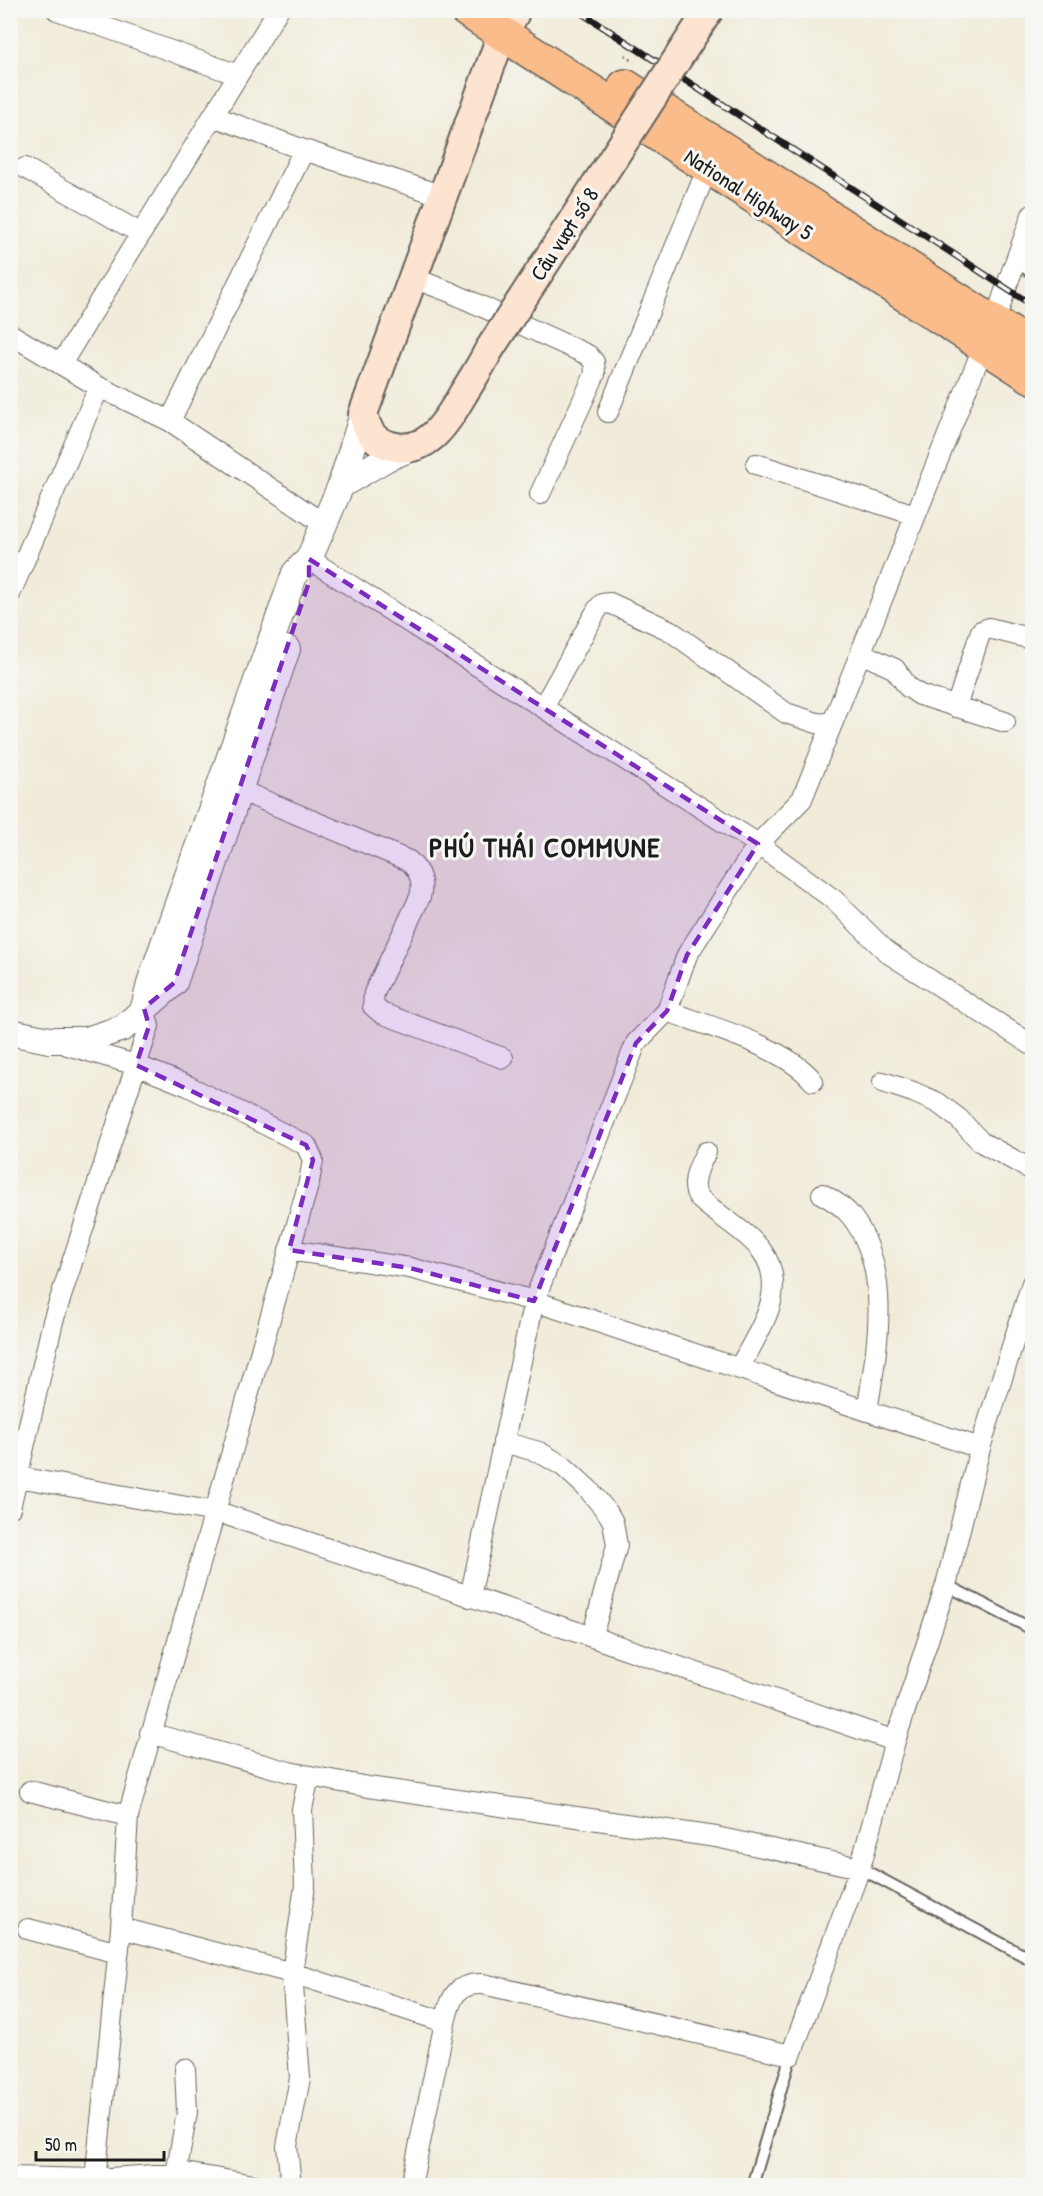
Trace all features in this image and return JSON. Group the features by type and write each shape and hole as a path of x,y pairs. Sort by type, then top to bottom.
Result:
{"highway":[{"name":"National Highway 5","path":"466,10 508,20 989,334 1032,377"},
{"name":"National Highway 5","path":"508,20 708,167 989,334 1032,347"}],"main road":[{"name":"Cầu vượt số 8","path":"411,448 430,439 442,428 489,350 709,10"},
{"path":"411,448 395,447 372,438 363,414 508,20"}],"street":[{"path":"57,10 238,75"},
{"path":"61,364 278,10"},
{"path":"213,116 304,150 443,196"},
{"path":"170,421 304,150"},
{"path":"608,412 708,167"},
{"path":"25,168 140,233"},
{"path":"470,1597 534,1301 636,1043 667,1011 687,955 759,844 802,799 989,334 1005,287 1024,267 1032,215"},
{"path":"413,278 450,292 588,355 594,362 595,374 540,494"},
{"path":"10,334 99,387 170,421 324,524"},
{"path":"10,594 99,387"},
{"path":"10,1508 53,1321 148,1026 144,1008 152,980 295,573 309,559 341,485 363,414"},
{"name":"Cầu vượt số 8","path":"341,485 387,458 411,448"},
{"path":"756,464 915,515"},
{"path":"309,559 759,844 833,899 888,953 1032,1045"},
{"path":"49,1040 86,1040 123,1028 174,983 309,582 309,559"},
{"path":"543,707 597,610 602,604 610,603 669,630 786,713 817,723 832,724"},
{"path":"956,707 981,631 989,628 1032,639"},
{"path":"861,653 895,669 914,692 1005,722"},
{"path":"239,790 409,861 417,869 422,888 420,897 374,993 373,1006 381,1013 504,1058"},
{"path":"667,1011 782,1055 806,1072 813,1081"},
{"path":"10,1032 49,1040 136,1065 188,1086 306,1145 313,1160 309,1182 128,1816 121,1928 95,2180"},
{"path":"883,1082 938,1103 981,1142 1032,1170"},
{"path":"705,1152 697,1171 696,1192 705,1204 757,1244 767,1256 771,1267 773,1288 769,1308 740,1367"},
{"path":"822,1194 850,1215 863,1233 877,1283 875,1362 867,1411"},
{"path":"289,1250 410,1268 534,1301 740,1367 980,1448"},
{"path":"411,2186 445,2022 454,1996 461,1988 471,1984 483,1984 791,2055 860,1868 895,1741 946,1585 980,1448 1032,1283"},
{"path":"503,1442 539,1452 563,1466 588,1489 613,1522 617,1545 592,1637"},
{"path":"18,1477 221,1513 895,1741"},
{"path":"150,1733 309,1776 368,1787 716,1837 860,1868"},
{"path":"291,2186 287,2146 300,2078 292,1973 305,1886 303,1809 309,1776"},
{"path":"30,1791 128,1816"},
{"path":"121,1928 292,1973 445,2022"},
{"path":"28,1929 118,1953"},
{"path":"176,2174 186,2112 185,2069"},
{"path":"10,2177 95,2180 185,2173 260,2186"}],"lane":[{"path":"946,1585 1032,1629"},
{"path":"860,1868 1032,1960"},
{"path":"753,2186 791,2055"}],"highlighted area":[{"path":"309,559 758,844 687,955 667,1011 636,1043 534,1301 410,1268 289,1250 313,1160 306,1145 136,1065 149,1026 144,1008 174,983 309,582"}],"railway":[{"path":"577,10 1032,305"}],"district":[{"name":"PHÚ THÁI COMMUNE","path":"545,847"}]}
